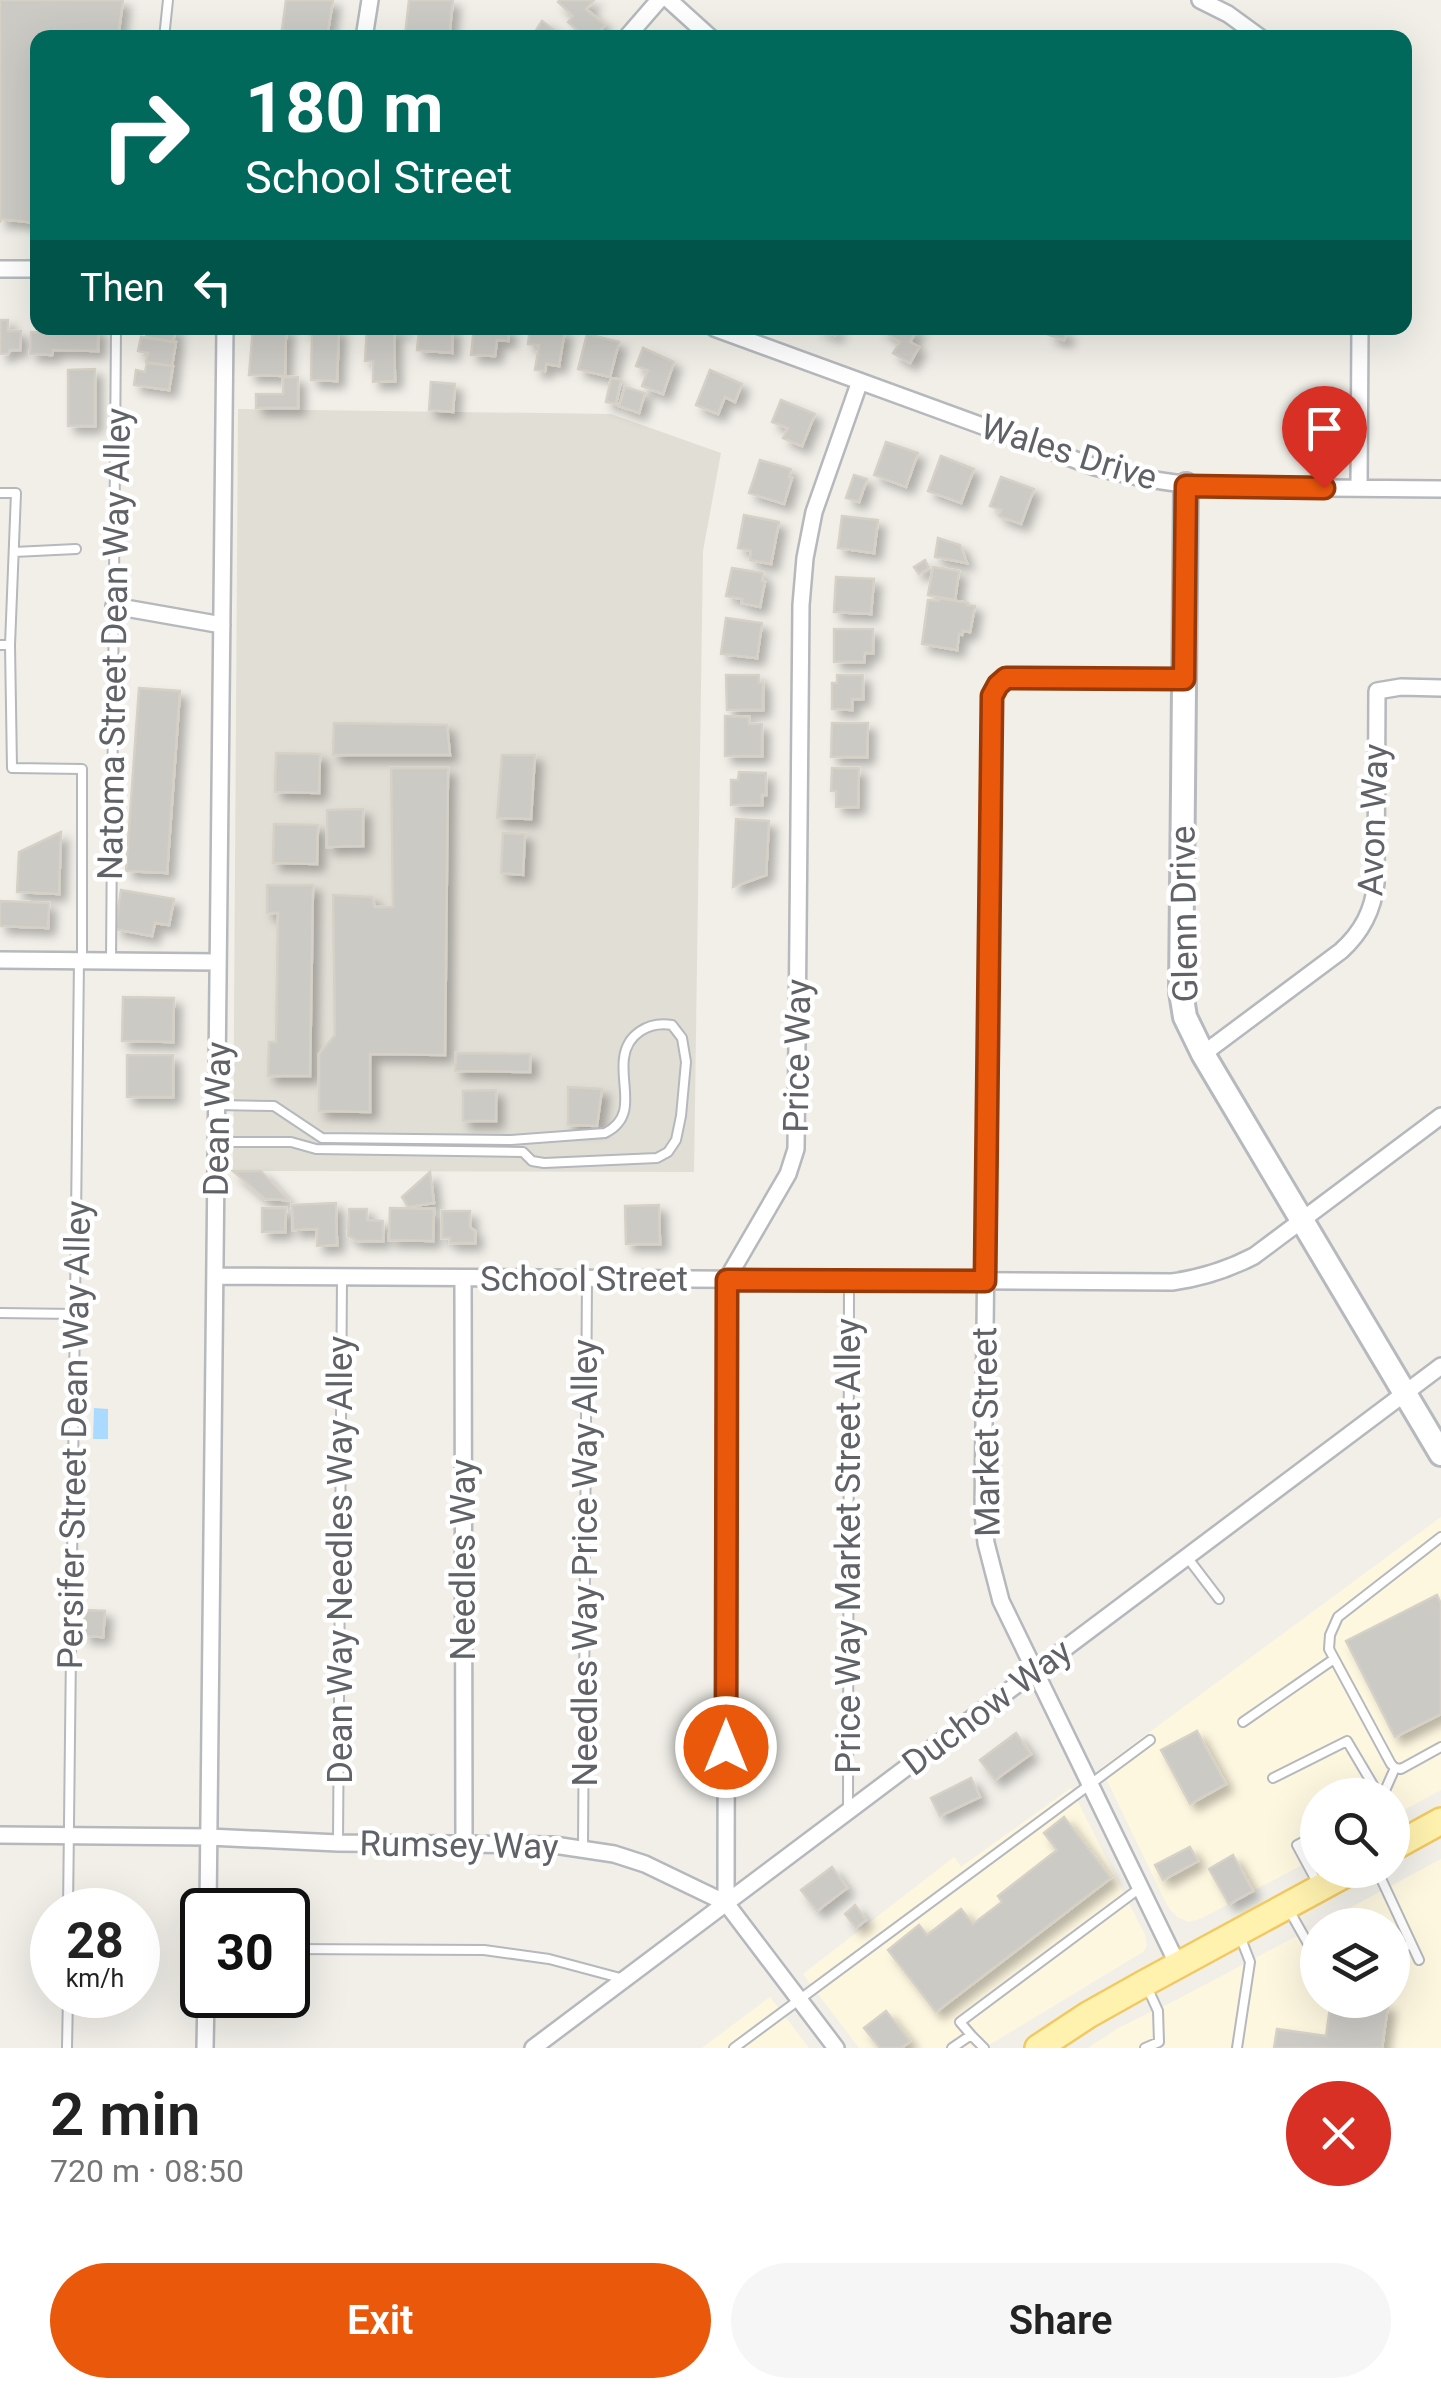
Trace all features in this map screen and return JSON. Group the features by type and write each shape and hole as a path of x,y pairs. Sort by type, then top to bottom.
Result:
{"main road":[{"path":"1410,1838 1441,1821"},
{"path":"1038,2048 1088,2015 1320,1888"}],"street":[{"path":"365,30 370,0"},
{"path":"633,30 659,0"},
{"path":"670,0 702,30"},
{"path":"1200,0 1250,30"},
{"path":"0,269 30,269"},
{"name":"Dean Way","path":"208,1888 225,335"},
{"name":"Wales Drive","path":"733,335 1095,467 1136,478 1186,486 1441,490"},
{"path":"1358,488 1360,335"},
{"name":"Price Way","path":"726,1903 727,1280 788,1174 796,1149 800,605 814,512 860,381"},
{"name":"Glenn Drive","path":"1186,486 1182,992 1185,1017 1203,1054 1441,1454"},
{"path":"114,606 222,625"},
{"name":"Market Street","path":"1178,1965 1001,1601 986,1544 983,1514 992,696 1006,678 1184,679"},
{"name":"Avon Way","path":"1203,1054 1341,950 1360,931 1372,906 1376,883 1377,691 1441,688"},
{"path":"0,960 218,962"},
{"name":"School Street","path":"215,1276 1172,1282 1232,1268 1254,1256 1441,1116"},
{"name":"Needles Way","path":"463,1278 464,1842"},
{"name":"Duchow Way","path":"532,2048 1441,1366"},
{"name":"Rumsey Way","path":"0,1835 464,1842 583,1848 646,1864 726,1903 836,2048"},
{"path":"205,2048 206,2018"}],"lane":[{"path":"165,30 168,0"},
{"name":"Natoma Street Dean Way Alley","path":"110,961 116,335"},
{"path":"0,493 16,494 12,598 5,644"},
{"path":"14,552 76,549"},
{"path":"0,598 12,598"},
{"name":"Persifer Street Dean Way Alley","path":"5,644 12,768 82,769 68,1888"},
{"path":"216,1142 291,1142 316,1149 523,1152 544,1163 658,1158 676,1140 686,1062 682,1038 672,1025 646,1026 631,1040 624,1058 625,1108 612,1130 605,1133 512,1140 322,1138 274,1106 217,1106"},
{"name":"Dean Way Needles Way Alley","path":"338,1843 342,1277"},
{"name":"Needles Way Price Way Alley","path":"583,1848 587,1278"},
{"name":"Price Way Market Street Alley","path":"848,1811 849,1280"},
{"path":"0,1313 75,1314"},
{"path":"1441,1553 1438,1539 1338,1617 1329,1648 1391,1764 1401,1770 1441,1747"},
{"path":"1187,1557 1219,1599"},
{"path":"1242,1722 1334,1660"},
{"path":"734,2048 1150,1740"},
{"path":"1273,1778 1347,1741 1370,1778"},
{"path":"1390,1778 1396,1768"},
{"path":"984,2048 960,2022 1140,1888"},
{"path":"1386,1888 1419,1960"},
{"path":"1287,1906 1300,1929"},
{"path":"1238,1932 1250,1962 1238,2048"},
{"path":"310,1949 484,1950 533,1956 624,1979"},
{"path":"1145,1983 1158,2011 1159,2042 1145,2048"},
{"path":"67,2048 68,2018"},
{"path":"952,2048 971,2034"}],"shaded area":[{"path":"238,409 611,414 721,453 703,551 694,1172 233,1171"},
{"path":"1441,1517 1441,1790 1410,1807 1410,1778 1300,1778 1300,1866 1189,1922 1168,1907 1101,1768"},
{"path":"1071,1788 1145,1935 1147,1946 1143,1952 984,2048 859,2048 803,1974 954,1857 961,1867"},
{"path":"1441,1859 1441,2048 1088,2048 1120,2027 1300,1934 1300,2018 1410,2018 1410,1908 1349,1908 1386,1888 1410,1888 1410,1875"},
{"path":"770,1997 809,2048 702,2048"}],"water":[{"path":"94,1408 108,1409 108,1439 93,1439"}],"building":[{"path":"0,0 123,0 119,30 30,30 30,222 1,219 0,223"},
{"path":"286,0 333,0 328,30 282,30"},
{"path":"409,0 453,0 450,30 406,30"},
{"path":"594,0 586,9 605,25 601,30 577,30 568,22 573,16 558,2"},
{"path":"542,21 554,30 536,30"},
{"path":"0,320 8,320 8,331 21,331 20,350 0,354"},
{"path":"31,335 98,335 98,351 30,354"},
{"path":"146,335 174,335 173,342"},
{"path":"252,335 286,335 285,376 249,375"},
{"path":"312,335 339,335 337,381 311,380"},
{"path":"367,335 394,335 395,381 373,382 373,361 365,361"},
{"path":"418,335 453,335 452,353 417,350"},
{"path":"473,335 508,335 508,341 497,340 495,356 471,355"},
{"path":"529,335 564,335 559,366 546,364 545,371 535,370 539,345 528,344"},
{"path":"587,335 619,342 610,377 578,369"},
{"path":"890,335 914,335 910,342 919,347 910,363 893,353 900,342"},
{"path":"141,337 176,342 172,366 146,362 148,353 138,351"},
{"path":"643,348 674,362 663,394 642,386 648,370 636,366"},
{"path":"147,363 173,366 169,390 134,385 136,370 145,372"},
{"path":"95,369 95,426 68,426 68,370"},
{"path":"710,370 742,384 735,402 725,397 718,414 696,405"},
{"path":"283,377 298,377 298,408 256,408 256,394 283,394"},
{"path":"611,378 621,380 616,404 606,402"},
{"path":"431,382 455,384 453,412 429,410"},
{"path":"625,387 645,393 639,413 619,406"},
{"path":"781,400 815,414 802,446 783,438 788,428 772,422"},
{"path":"886,442 918,453 906,487 874,475"},
{"path":"941,456 974,469 961,503 928,491"},
{"path":"760,460 791,469 784,504 749,493"},
{"path":"854,475 867,479 859,502 846,498"},
{"path":"1001,477 1034,489 1021,524 999,516 1001,510 990,506"},
{"path":"744,515 779,522 771,564 750,560 751,551 738,548"},
{"path":"842,516 878,520 874,553 838,548"},
{"path":"938,538 960,545 967,563 935,557"},
{"path":"925,560 929,568 919,574 914,567"},
{"path":"933,567 959,571 955,600 928,595"},
{"path":"732,568 763,573 760,607 726,596"},
{"path":"836,577 874,579 871,614 834,612"},
{"path":"939,598 975,606 970,632 959,634 957,650 922,644 928,600"},
{"path":"726,618 762,623 757,658 721,654"},
{"path":"834,629 873,629 873,653 865,653 864,662 834,662"},
{"path":"726,675 759,675 759,683 763,683 763,710 727,710"},
{"path":"837,675 863,675 863,699 852,699 852,710 832,709 832,683 837,683"},
{"path":"139,688 180,691 167,873 126,871"},
{"path":"725,716 749,717 749,724 762,724 762,756 725,756"},
{"path":"334,723 447,725 450,755 333,755"},
{"path":"832,723 868,723 867,757 831,757"},
{"path":"276,753 320,754 319,793 275,792"},
{"path":"502,755 535,755 531,819 497,818"},
{"path":"391,768 448,768 445,1055 370,1054 370,1112 319,1111 319,1054 335,1035 333,895 372,897 375,907 393,907"},
{"path":"832,768 859,768 858,807 836,807 836,791 831,791"},
{"path":"739,772 766,773 762,805 731,805 731,780 738,780"},
{"path":"363,809 363,846 327,847 327,810"},
{"path":"736,819 769,821 766,875 733,887"},
{"path":"274,824 318,825 317,864 273,863"},
{"path":"61,832 59,894 17,892 19,852"},
{"path":"503,833 525,834 523,875 501,873"},
{"path":"267,885 313,885 310,1076 268,1076 269,1042 276,1042 278,913 267,913"},
{"path":"121,890 174,899 169,925 155,923 152,936 115,929"},
{"path":"0,901 49,903 48,928 0,926"},
{"path":"123,997 174,998 173,1042 122,1041"},
{"path":"456,1053 530,1054 530,1072 455,1071"},
{"path":"127,1055 173,1055 173,1097 127,1097"},
{"path":"568,1087 602,1089 597,1126 568,1125"},
{"path":"496,1090 496,1121 463,1121 463,1091"},
{"path":"233,1171 261,1171 288,1200 265,1199"},
{"path":"430,1172 434,1203 408,1207 402,1197"},
{"path":"336,1203 337,1245 317,1246 317,1229 293,1230 292,1205"},
{"path":"659,1205 660,1244 626,1244 625,1206"},
{"path":"262,1208 286,1208 285,1232 262,1232"},
{"path":"390,1208 434,1209 433,1241 389,1240"},
{"path":"349,1209 367,1209 367,1220 383,1221 383,1241 358,1241 348,1236"},
{"path":"442,1211 470,1211 475,1243 450,1243 450,1238 442,1238"},
{"path":"1437,1595 1441,1604 1441,1714 1395,1737 1346,1641"},
{"path":"85,1610 105,1611 103,1637 83,1636"},
{"path":"1197,1731 1226,1784 1190,1804 1161,1750"},
{"path":"1016,1733 1031,1754 995,1780 980,1760"},
{"path":"971,1778 980,1797 940,1816 931,1798"},
{"path":"1064,1817 1111,1878 936,2012 888,1950 919,1925 927,1935 961,1909 973,1924 1002,1902 998,1896 1057,1850 1044,1833"},
{"path":"1190,1847 1198,1861 1163,1880 1155,1865"},
{"path":"1233,1855 1253,1891 1229,1904 1209,1869"},
{"path":"832,1867 847,1888 817,1911 801,1890"},
{"path":"855,1905 866,1920 856,1928 845,1914"},
{"path":"886,2011 910,2041 902,2048 880,2048 864,2028"},
{"path":"1328,2018 1386,2018 1382,2048 1274,2048 1277,2029 1326,2036"}],"route":[{"path":"726,1747 727,1280 985,1281 992,696 1006,678 1184,679 1186,486 1324,488"}]}
